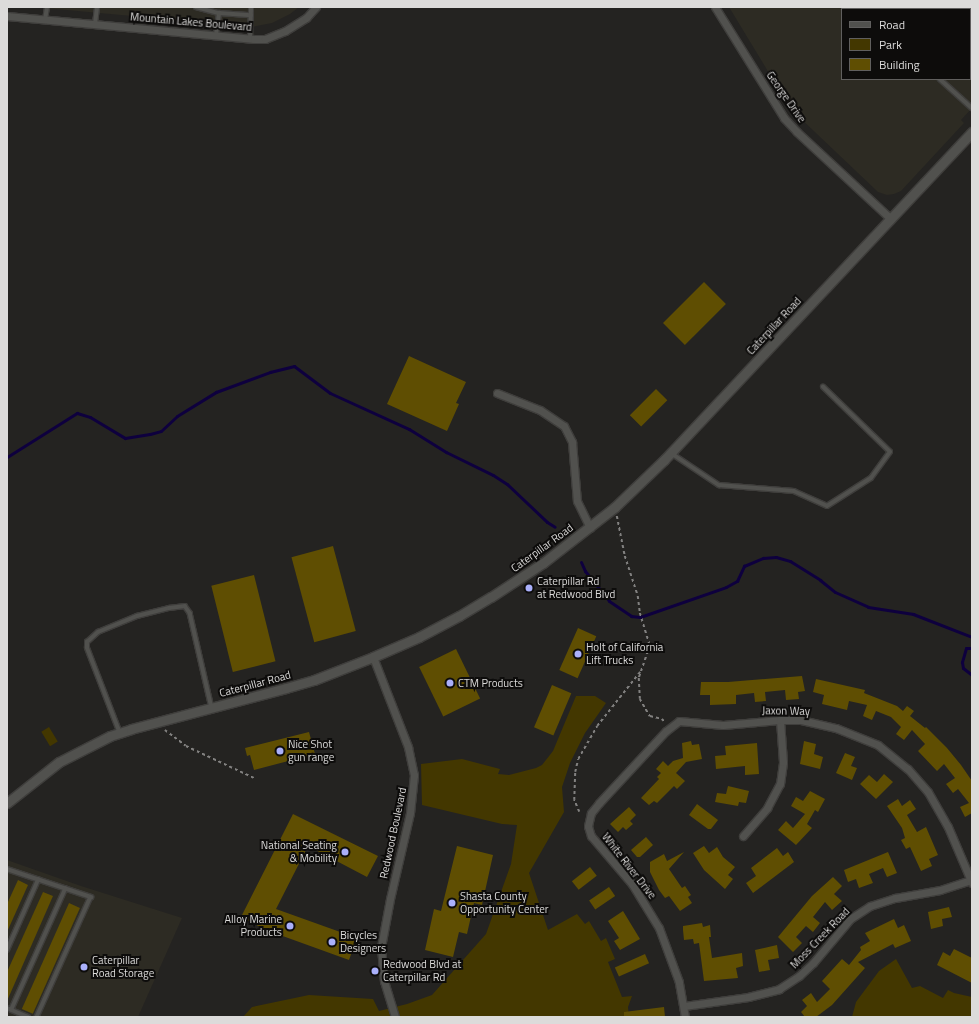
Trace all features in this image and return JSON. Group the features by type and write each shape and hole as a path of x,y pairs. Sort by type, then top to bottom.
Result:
{"street":[{"name":"Mountain Lakes Boulevard","path":"7,16 216,36 265,39 285,31 306,18 316,7"},
{"name":"George Drive","path":"715,7 784,118 797,132 891,219"},
{"name":"Caterpillar Road","path":"7,802 59,762 120,732 314,680 373,657 419,636 491,597 543,563 590,528 615,507 670,453 972,132"},
{"path":"497,392 540,410 564,426 572,442 577,501 590,528"},
{"name":"Redwood Boulevard","path":"373,657 408,747 414,776 410,813 390,899 381,947 384,981 396,1017"},
{"path":"743,836 767,808 780,784 783,762 780,720"},
{"name":"Jaxon Way","path":"670,726 684,721 723,725 780,720 801,720 836,728 878,746 897,758 928,792 948,827 971,881"},
{"name":"White River Drive","path":"670,726 598,802 588,820 589,832 591,836 632,884 659,928 679,982 685,1017"},
{"name":"Moss Creek Road","path":"684,1006 748,997 779,989 799,976 814,963 850,919 870,906 895,898 940,890 971,881"}],"lane":[{"path":"45,20 47,7"},
{"path":"95,25 97,7"},
{"path":"196,7 218,13 251,15"},
{"path":"250,39 251,7"},
{"path":"216,36 218,13"},
{"path":"941,80 972,108"},
{"path":"670,453 719,485 794,490 826,506 871,478 890,452 823,387"},
{"path":"120,732 87,648 88,642 98,632 137,616 156,611 185,606 190,613 212,708"},
{"path":"7,869 91,897 37,1017"},
{"path":"7,950 38,880"},
{"path":"28,1017 9,1009 64,889"}],"path":[{"path":"615,507 625,556 638,596 640,613 650,646 641,670 638,690 642,705 650,716 662,719 670,726"},
{"path":"579,812 574,800 575,772 578,759 597,726 641,670"},
{"path":"155,722 186,746 254,778"}],"shaded area":[{"path":"34,7 299,7 290,14 272,23 252,27"},
{"path":"729,7 972,7 972,108 961,120 964,123 901,191 887,195 878,192 797,115 786,101"},
{"name":"Caterpillar Road Storage","path":"7,860 81,886 182,918 138,1017 11,1017 7,1015"}],"green space":[{"path":"576,696 595,696 606,703 585,733 570,763 562,787 564,812 529,873 548,930 577,914 585,924 589,921 601,941 606,938 615,959 608,962 622,997 632,996 628,1007 629,1017 243,1017 252,1007 309,995 373,999 379,1011 407,1004 432,995 486,934 511,864 517,825 502,824 422,805 421,764 462,759 500,769 498,774 509,775 536,768 542,765 553,751"},
{"path":"49,727 58,742 50,746 41,732"},
{"path":"896,959 912,988 920,986 943,998 948,990 972,997 972,1017 852,1017 856,1002 879,971"}],"building":[{"path":"704,282 726,304 685,345 663,323"},
{"path":"409,356 466,382 456,403 459,404 447,431 387,404"},
{"path":"656,389 667,400 641,426 630,415"},
{"path":"333,546 356,631 314,642 291,557"},
{"path":"254,575 276,661 233,672 211,586"},
{"name":"Holt of California Lift Trucks","path":"578,628 596,636 578,678 559,670"},
{"name":"CTM Products","path":"456,649 480,698 443,716 419,667"},
{"path":"802,676 805,691 798,692 799,699 786,700 785,690 765,692 766,701 755,702 754,693 736,695 736,704 710,705 710,695 700,695 701,682 728,682"},
{"path":"816,679 865,690 864,693 897,706 903,711 907,706 914,711 910,716 925,728 926,727 947,748 972,781 972,813 965,817 960,807 969,803 958,789 953,793 946,784 955,778 944,764 937,771 918,751 925,744 912,730 904,740 896,734 901,727 891,717 876,711 872,720 863,716 867,705 849,701 847,710 822,704 824,695 813,692"},
{"path":"552,685 571,693 553,736 534,727"},
{"name":"Nice Shot gun range","path":"309,732 315,754 254,770 250,755 247,756 245,748"},
{"path":"691,741 692,745 699,744 702,759 686,762 676,773 685,781 677,789 674,786 657,803 654,801 649,805 641,798 659,779 657,777 661,773 656,769 663,761 668,766 673,761 683,758 682,743"},
{"path":"804,741 816,744 814,754 823,757 820,769 800,764"},
{"path":"757,743 759,774 745,775 745,766 716,769 715,756 726,755 725,746"},
{"path":"845,753 855,757 851,766 857,768 852,780 836,773"},
{"path":"884,774 893,782 876,799 860,784 869,775 877,782"},
{"path":"728,786 749,791 746,803 739,802 738,806 715,802 717,793 726,794"},
{"path":"810,791 825,799 818,812 815,810 807,824 812,828 796,845 778,830 786,821 793,828 805,814 791,806 796,797 803,801"},
{"path":"898,799 902,806 910,800 916,809 907,815 917,832 926,827 938,855 929,859 932,866 921,871 910,847 906,849 901,840 905,838 902,828 887,806"},
{"path":"697,804 718,820 711,829 708,829 689,815"},
{"path":"629,807 636,815 630,821 633,824 626,830 623,827 618,832 610,824"},
{"path":"293,814 378,856 367,877 308,846 276,909 357,938 349,960 266,930 241,917"},
{"path":"646,837 653,845 640,857 637,857 631,850"},
{"name":"Shasta County Opportunity Center","path":"457,846 493,855 482,905 474,903 467,934 459,932 453,957 425,950 434,909 441,911"},
{"path":"704,846 709,853 717,847 723,857 735,867 728,875 733,879 725,889 704,870 693,853"},
{"path":"777,848 783,856 788,852 794,862 753,893 746,883 756,876 751,868"},
{"path":"684,852 669,869 682,888 685,886 691,895 688,897 692,903 680,911 669,896 665,898 659,890 650,872 650,862 664,854 667,861"},
{"path":"888,852 897,873 887,877 883,868 869,874 873,883 859,888 856,879 848,882 844,870"},
{"path":"590,867 597,876 579,890 572,881"},
{"path":"833,877 842,886 834,894 842,901 832,910 825,902 813,917 820,923 813,932 806,926 796,937 802,943 793,952 778,937 812,896"},
{"path":"18,880 28,885 7,932 7,904"},
{"path":"609,887 615,896 595,910 589,900"},
{"path":"43,892 53,896 7,1001 7,972"},
{"path":"69,903 80,908 33,1014 22,1009"},
{"path":"949,907 952,917 942,919 943,926 931,929 928,912"},
{"path":"623,911 640,939 620,950 614,941 619,938 608,921"},
{"path":"894,919 898,928 904,925 911,941 895,948 893,944 858,962 865,968 832,1005 816,1017 805,1017 801,1012 807,1006 802,1000 811,993 817,1002 830,989 822,981 842,959 849,965 861,950 860,947 870,941 865,933"},
{"path":"702,923 703,927 710,925 711,937 709,937 712,958 742,953 743,966 736,968 738,978 704,981 699,943 694,944 693,939 684,940 683,930 683,926"},
{"path":"777,945 779,958 768,960 770,970 759,972 755,950"},
{"path":"954,949 972,958 972,983 937,965 943,952 950,956"},
{"path":"645,954 649,963 619,977 615,967"},
{"path":"664,1007 665,1017 624,1017 624,1012"}],"waterway":[{"path":"7,457 77,413 90,417 125,438 161,431 177,416 216,392 270,372 294,366 330,393 409,429 446,452 493,475 507,484 547,522 555,527"},
{"path":"581,562 585,571 609,601 631,616 640,617 726,587 737,581 744,566 763,558 776,557 790,561 820,580 835,592 868,607 913,614 972,637"},
{"path":"972,648 966,648 962,662 963,668 972,675"}],"place":[{"name":"Caterpillar Rd at Redwood Blvd","path":"529,588"},
{"name":"Holt of California Lift Trucks","path":"578,654"},
{"name":"CTM Products","path":"450,683"},
{"name":"Nice Shot gun range","path":"280,751"},
{"name":"National Seating & Mobility","path":"345,852"},
{"name":"Shasta County Opportunity Center","path":"452,903"},
{"name":"Alloy Marine Products","path":"290,926"},
{"name":"Bicycles Designers","path":"332,942"},
{"name":"Caterpillar Road Storage","path":"84,967"},
{"name":"Redwood Blvd at Caterpillar Rd","path":"375,971"}]}
